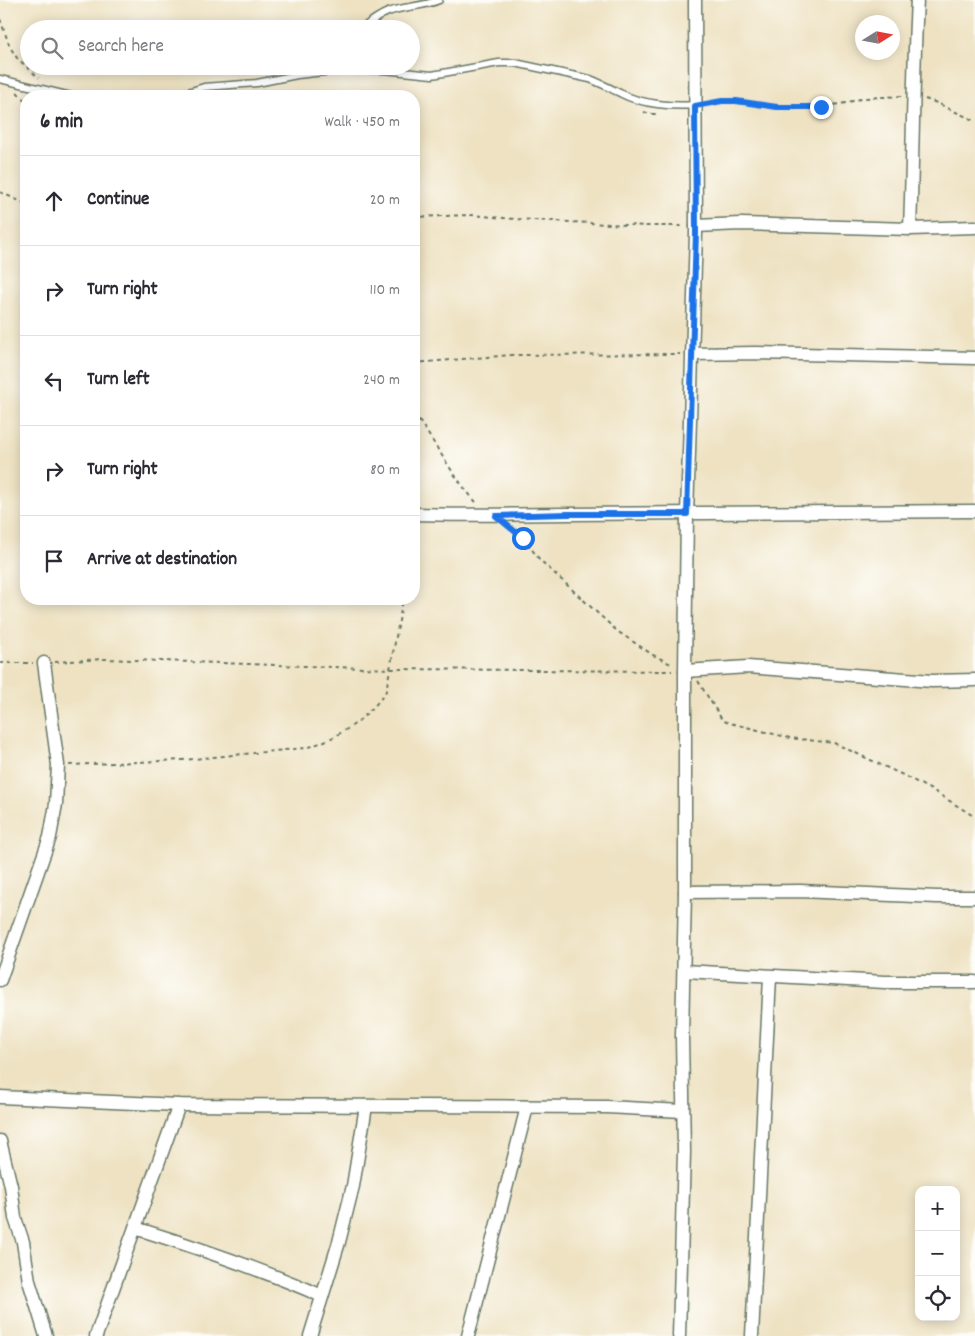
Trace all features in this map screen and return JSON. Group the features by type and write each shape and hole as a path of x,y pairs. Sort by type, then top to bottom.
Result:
{"street":[{"path":"678,1336 684,1152 682,1037 685,892 684,671 696,226 695,0"},
{"path":"910,229 917,0"},
{"path":"696,226 741,224 910,229 975,227"},
{"path":"692,354 765,353 975,358"},
{"path":"420,514 496,516 975,510"},
{"path":"0,980 50,837 56,804 58,766 44,663"},
{"path":"684,671 748,667 932,681 975,680"},
{"path":"685,892 800,891 938,898 975,897"},
{"path":"684,971 885,982 975,982"},
{"path":"752,1336 770,977"},
{"path":"0,1097 179,1105 607,1107 682,1111"},
{"path":"96,1336 179,1105"},
{"path":"310,1336 339,1242 353,1186 366,1106"},
{"path":"468,1336 527,1107"},
{"path":"0,1142 11,1186 15,1218 23,1242 29,1281 46,1336"},
{"path":"135,1228 234,1260 322,1296"}],"lane":[{"path":"372,20 389,11 439,0"},
{"path":"420,74 432,75 483,65 515,63 590,79 621,94 640,100 673,107 695,106"},
{"path":"194,90 204,87 257,83 303,75"},
{"path":"0,79 46,90"}],"path":[{"path":"0,19 10,47 20,61"},
{"path":"36,75 39,78"},
{"path":"695,106 722,101 736,101 777,107 806,108 841,104 873,97 913,97 937,103 975,121"},
{"path":"0,192 20,201"},
{"path":"420,217 472,215 646,226 696,226"},
{"path":"420,363 512,355 692,354"},
{"path":"420,422 467,492 480,505 523,538 540,560 617,631 653,655 684,671 700,683 721,718 726,722 790,738 834,744 905,776 937,793 975,818"},
{"path":"58,766 120,761 182,760 305,748 328,740 368,715 386,691 402,605"},
{"path":"0,663 44,663 105,659 391,669 684,671"}],"route":[{"path":"523,538 496,516 687,514 696,233 695,106 722,101 736,101 777,107 821,107"}]}
